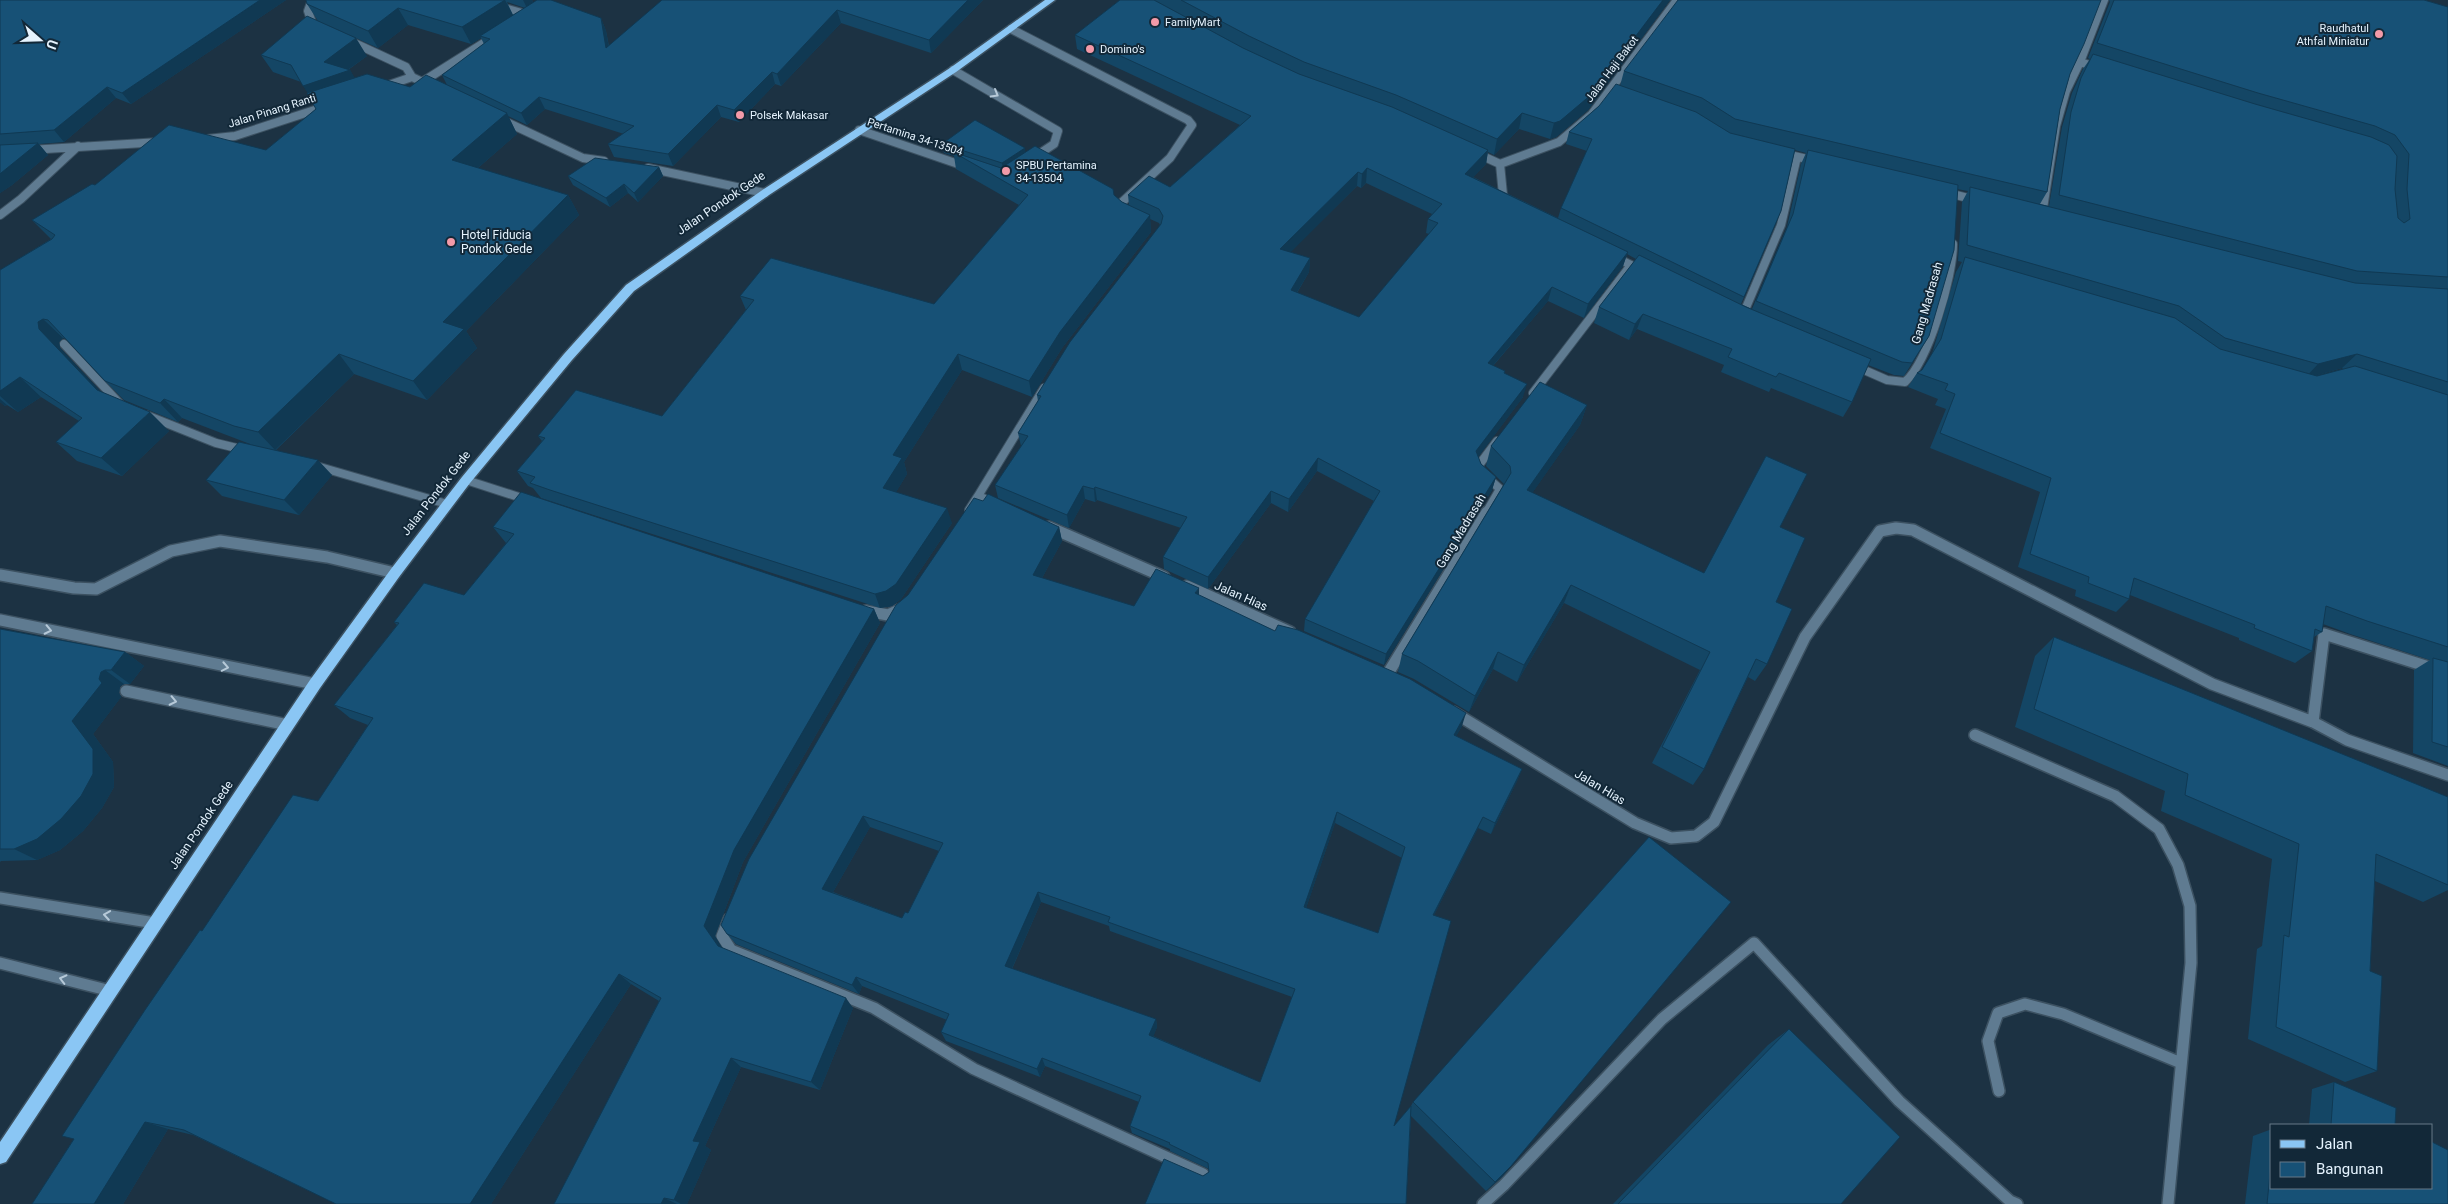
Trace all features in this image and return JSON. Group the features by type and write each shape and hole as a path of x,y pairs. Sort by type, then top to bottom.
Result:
{"main road":[{"name":"Jalan Pondok Gede","path":"0,1156 315,684 395,573 466,480 568,357 630,288 765,193 953,70 1051,0"}],"street":[{"path":"312,0 308,11 313,25 330,32"},
{"path":"476,0 529,15"},
{"name":"Jalan Haji Bakot","path":"1500,164 1559,142 1592,114 1615,91 1677,0"},
{"path":"2042,216 2048,195 2052,146 2072,74 2080,62 2104,0"},
{"path":"521,20 536,10"},
{"path":"1011,29 1188,120 1192,125 1170,158 1120,204 1120,208 1133,217"},
{"path":"422,82 504,31"},
{"path":"338,36 406,67 412,78 440,90"},
{"path":"2080,62 2107,70"},
{"path":"953,70 1058,131 1059,138 1056,143 1028,162"},
{"path":"375,90 412,78"},
{"name":"Jalan Pinang Ranti","path":"199,140 235,136 338,102"},
{"path":"493,116 583,158 610,162"},
{"name":"Pertamina 34-13504","path":"859,130 977,170"},
{"path":"20,150 171,141"},
{"path":"0,214 21,199 78,146"},
{"path":"1464,148 1500,164 1503,195 1508,202 1517,208"},
{"path":"1771,150 1825,164"},
{"path":"1750,321 1737,315 1780,225 1797,157"},
{"path":"638,166 765,193"},
{"path":"1937,191 1985,202"},
{"path":"1955,205 1956,195"},
{"path":"2032,213 2052,218"},
{"name":"Gang Madrasah","path":"1848,363 1892,381 1902,383 1908,381 1926,352 1956,266 1954,235"},
{"path":"1605,252 1648,273"},
{"path":"1526,403 1631,265"},
{"path":"64,344 121,405 216,444 252,452"},
{"path":"962,521 1051,377"},
{"name":"Gang Madrasah","path":"1387,675 1498,494 1500,489 1498,485 1482,473 1479,465 1502,434"},
{"path":"307,464 447,504"},
{"path":"466,480 539,503"},
{"path":"978,496 1005,508"},
{"name":"Jalan Hias","path":"1042,523 1300,636"},
{"name":"Jalan Hias","path":"1443,706 1635,823 1671,838 1696,836 1714,822 1805,637 1880,531 1891,527 1913,530 2212,684 2313,722"},
{"path":"0,575 74,588 96,588 171,551 220,541 327,557 395,573"},
{"path":"886,630 895,613 907,604"},
{"path":"852,607 880,616 895,613"},
{"path":"0,620 315,684"},
{"path":"2448,672 2324,634 2313,722 2348,740 2448,776"},
{"path":"126,691 288,724"},
{"path":"1975,735 2115,796 2159,829 2178,865 2190,906 2191,963 2168,1204"},
{"path":"0,898 155,923"},
{"path":"732,910 722,936 731,950 874,1008 974,1069 1203,1174"},
{"path":"1483,1204 1504,1185 1662,1019 1754,943 1900,1101 2010,1201 2017,1204"},
{"path":"0,963 111,990"},
{"path":"1999,1091 1988,1041 1998,1013 2025,1004 2063,1014 2181,1063"},
{"path":"0,1140 25,1119"}],"building":[{"path":"0,0 260,0 122,93 107,87 54,130 0,134"},
{"path":"306,0 505,0 462,27 398,8 368,31 307,4"},
{"path":"537,0 551,0 601,18 606,48 662,0 968,0 929,40 837,10 777,74 772,72 734,110 717,105 668,154 608,144 634,126 539,97 521,113 442,75 490,39 480,36"},
{"path":"1120,0 1154,0 1243,48 1299,74 1392,107 1488,150 1465,174 1628,252 1588,304 1552,287 1488,363 1527,384 1476,451 1481,464 1496,477 1386,654 1305,619 1380,491 1318,458 1289,499 1271,491 1208,577 1163,557 1187,517 1095,487 1094,489 1083,486 1067,515 995,485 1028,436 1018,433 1041,396 1037,395 1070,342 1161,224 1163,216 1159,209 1128,195 1149,176 1170,187 1251,116 1075,35","holes":["1367,168 1442,204 1428,219 1438,223 1359,317 1291,290 1310,258 1280,249 1358,172 1362,174"]},
{"path":"1181,0 1663,0 1592,94 1560,121 1554,123 1522,113 1497,139 1396,95 1304,62 1249,36"},
{"path":"1678,0 2101,0 2070,74 2060,109 2047,192 1735,119 1702,98 1624,71"},
{"path":"2114,0 2424,0 2448,7 2448,277 2357,271 2059,195 2071,112 2081,78 2093,54 2255,104 2371,137 2389,145 2397,156 2395,189 2398,218 2404,223 2410,219 2407,189 2409,154 2395,135 2375,126 2258,93 2097,43"},
{"path":"307,16 356,38 324,62 350,70 303,86 291,65 261,55"},
{"path":"367,74 410,87 426,75 507,113 452,160 568,195 443,322 464,329 413,381 339,354 258,432 234,426 164,399 160,403 105,381 48,320 43,319 38,322 39,329 97,390 150,412 101,458 56,442 82,418 20,377 0,391 0,270 52,239 55,235 32,220 92,184 95,185 169,125 266,150 316,109 307,93"},
{"path":"1616,84 1696,112 1730,133 1795,149 1781,211 1744,297 1561,208 1592,139 1569,132 1599,106"},
{"path":"975,120 1025,148 1002,163 942,144"},
{"path":"38,143 1,173 0,174 0,145"},
{"path":"1035,146 1113,189 1114,195 1122,202 1150,215 1060,332 1029,381 958,354 893,455 902,458 883,488 947,508 896,584 886,591 875,594 550,490 530,483 535,477 517,471 545,438 538,436 576,390 662,416 754,300 740,296 771,258 934,304 1028,195 953,152 1001,168"},
{"path":"1808,150 1958,185 1954,250 1929,336 1912,363 1902,362 1756,301 1793,214"},
{"path":"595,158 659,167 634,193 624,184 606,198 568,176"},
{"path":"1970,187 2355,283 2448,289 2448,382 2357,354 2318,364 2225,338 2179,306 1967,245"},
{"path":"1639,255 1746,307 1871,359 1852,402 1779,373 1776,377 1728,357 1732,349 1643,314 1635,324 1599,307"},
{"path":"1965,257 2175,318 2220,349 2317,376 2355,366 2448,395 2448,647 2326,606 2322,632 2315,629 2312,651 2254,628 2255,625 2134,578 2129,599 2088,583 2089,577 2030,554 2051,478 1940,433 1955,394 1945,390 1948,384 1917,373 1922,370 1941,339"},
{"path":"1540,382 1587,405 1527,490 1704,573 1766,456 1807,474 1780,527 1805,538 1776,602 1792,609 1767,664 1756,659 1704,769 1662,747 1710,652 1571,585 1524,665 1498,652 1475,696 1418,661 1402,654 1511,473 1510,466 1491,446"},
{"path":"239,442 318,460 284,500 206,480"},
{"path":"521,492 874,609 734,850 704,926 718,946 846,998 811,1082 731,1058 693,1141 700,1142 674,1200 664,1198 661,1204 554,1204 661,998 619,974 470,1204 336,1204 184,1130 145,1122 94,1204 32,1204 74,1139 62,1136 145,1010 200,930 202,931 293,795 318,801 373,718 334,705 399,623 394,622 424,583 464,595 514,534 493,527"},
{"path":"988,494 1059,527 1033,575 1134,606 1156,569 1199,588 1195,593 1275,631 1278,625 1298,630 1410,679 1466,713 1454,735 1522,769 1495,823 1483,817 1433,915 1451,921 1394,1126 1411,1106 1406,1204 1145,1204 1164,1159 1203,1176 1209,1172 1208,1163 1170,1143 1130,1126 1141,1096 1042,1058 1037,1069 941,1032 949,1014 856,977 852,985 727,934 721,925 749,859 896,605 908,595 974,498 983,501","holes":["1337,812 1405,847 1378,933 1304,907","863,816 943,843 908,913 905,912 902,918 822,889","1038,892 1110,917 1108,922 1295,989 1260,1082 1149,1035 1156,1019 1005,966"]},
{"path":"0,629 125,652 111,670 101,672 99,679 102,683 72,721 93,749 93,774 81,796 61,819 37,839 14,849 0,849"},
{"path":"2054,637 2448,797 2448,885 2376,854 2370,971 2382,976 2377,1071 2276,1027 2284,935 2289,937 2299,844 2185,795 2188,774 2034,709"},
{"path":"2433,658 2448,662 2448,747 2432,742"},
{"path":"1649,837 1731,902 1511,1166 1495,1182 1413,1102"},
{"path":"1789,1029 1900,1137 1841,1204 1618,1204"},
{"path":"2334,1082 2396,1108 2395,1124 2331,1124"},
{"path":"2433,1142 2448,1150 2448,1204 2267,1204 2270,1174 2270,1189 2433,1189"}],"place":[{"name":"FamilyMart","path":"1155,22"},
{"name":"Raudhatul Athfal Miniatur","path":"2379,34"},
{"name":"Domino's","path":"1090,49"},
{"name":"Polsek Makasar","path":"740,115"},
{"name":"SPBU Pertamina 34-13504","path":"1006,171"},
{"name":"Hotel Fiducia Pondok Gede","path":"451,242"}]}
